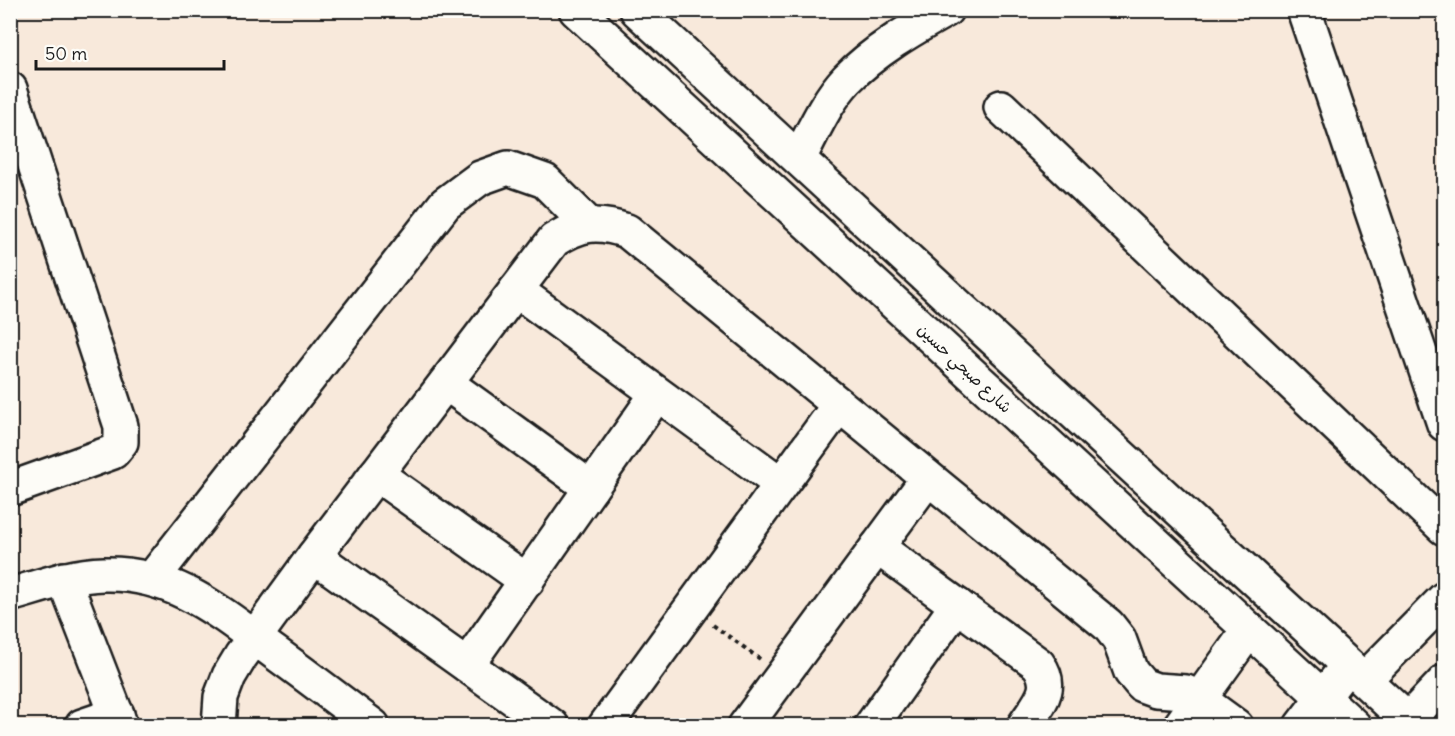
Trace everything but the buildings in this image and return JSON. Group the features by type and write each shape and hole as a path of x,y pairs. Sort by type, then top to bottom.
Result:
{"street":[{"name":"شارع صبحي حسين","path":"576,10 1354,726"},
{"path":"637,10 1411,723 1444,682"},
{"path":"1304,10 1444,424"},
{"path":"799,158 824,112 847,80 877,53 933,13"},
{"path":"10,89 121,426 120,442 113,452 10,489"},
{"path":"1000,107 1444,528"},
{"path":"152,579 445,204 480,178 508,168 545,181 589,225"},
{"path":"219,726 221,698 229,675 254,637 554,240 571,230 589,225 608,225 627,231 1108,625 1119,639 1131,672 1142,685 1156,690 1186,693 1199,699 1236,726"},
{"path":"516,290 781,484"},
{"path":"446,383 591,488"},
{"path":"467,665 657,394"},
{"path":"605,726 839,405"},
{"path":"376,474 527,580"},
{"path":"745,726 928,478"},
{"path":"877,547 1038,664 1043,671 1046,689 1023,726"},
{"path":"314,556 552,726"},
{"path":"10,595 64,579 106,574 152,579 195,596 215,608 373,726"},
{"path":"64,579 119,720 82,726"},
{"path":"1301,726 1323,697 1444,599"},
{"path":"871,726 957,605"},
{"path":"1180,726 1249,630"}],"path":[{"path":"690,608 782,676"}]}
